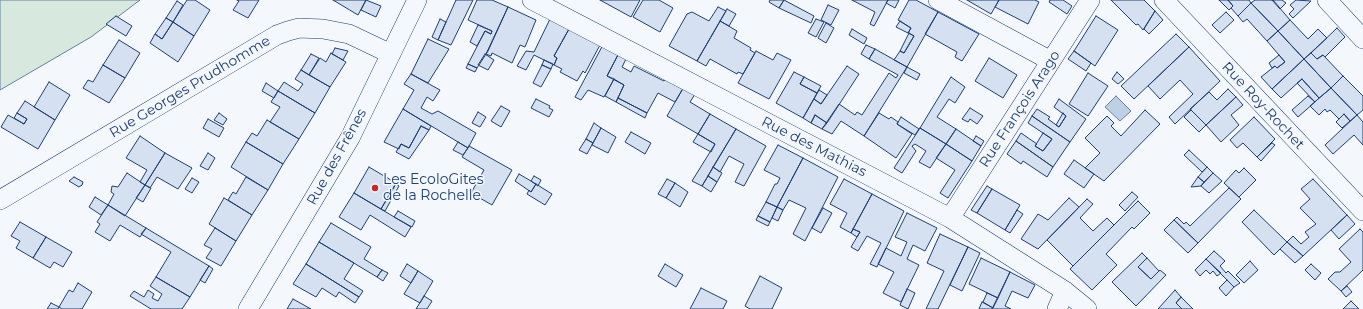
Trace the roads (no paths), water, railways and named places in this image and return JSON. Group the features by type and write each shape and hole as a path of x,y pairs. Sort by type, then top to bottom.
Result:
{"street":[{"name":"Rue des Frênes","path":"248,309 350,138 417,0"},
{"name":"Rue des Mathias","path":"532,0 950,218 1065,290 1087,309"},
{"path":"938,0 1051,61"},
{"name":"Rue François Arago","path":"950,218 1090,0"},
{"name":"Rue Roy-Rochet","path":"1164,0 1363,211"},
{"path":"1327,0 1363,39"},
{"name":"Rue Georges Prudhomme","path":"0,200 288,30 299,28 323,29 349,34 391,54"},
{"path":"1057,309 1065,290"}],"water":[{"path":"1116,96 1131,111 1120,121 1105,107"}],"place":[{"name":"Les EcoloGites de la Rochelle","path":"375,188"}]}
